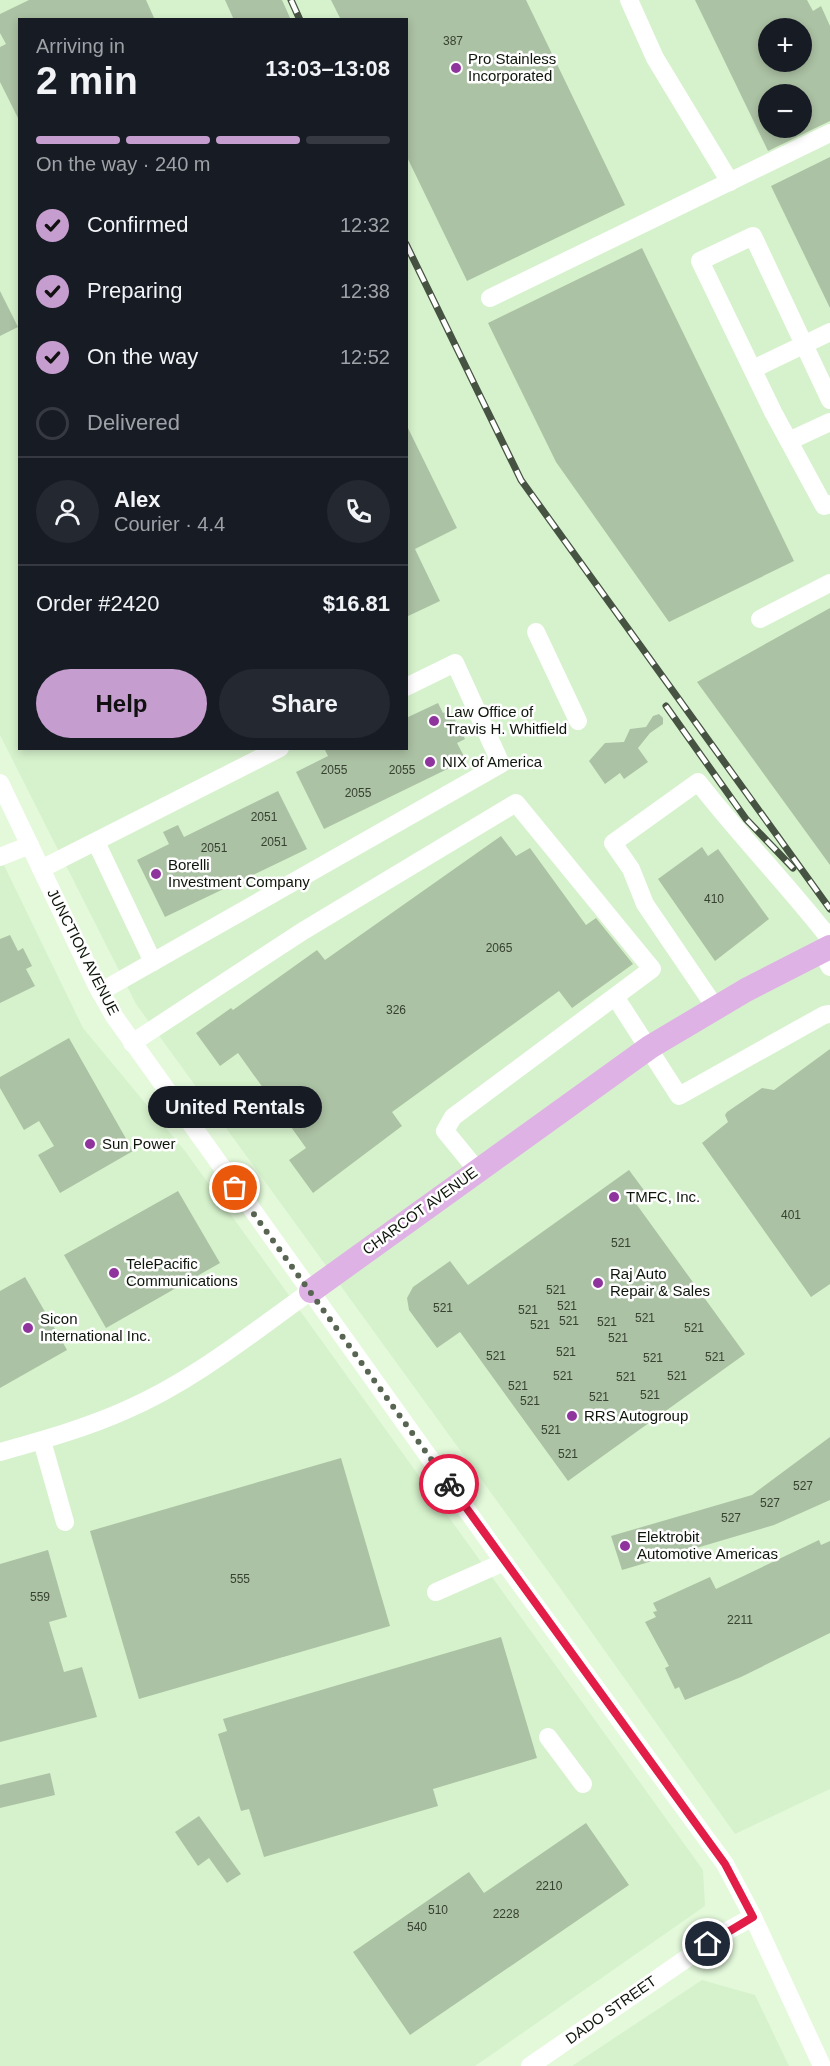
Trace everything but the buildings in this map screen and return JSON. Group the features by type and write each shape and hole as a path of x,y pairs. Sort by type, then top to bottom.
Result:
{"main road":[{"name":"CHARCOT AVENUE","path":"311,1291 650,1047 715,1008 828,951"}],"street":[{"path":"629,0 655,58 730,182"},
{"path":"490,298 830,134"},
{"path":"830,400 753,236 700,261 789,441 824,506 830,504"},
{"path":"753,369 830,332"},
{"path":"789,441 830,422"},
{"path":"760,619 830,582"},
{"path":"536,632 578,721"},
{"path":"100,992 501,764 455,663 408,686"},
{"path":"41,868 96,843 111,831 276,750"},
{"path":"715,1008 645,904 631,869 613,843 698,782 734,829 805,906 828,951"},
{"name":"JUNCTION AVENUE","path":"0,783 100,992 132,1043 504,1562 725,1864 753,1917 822,2066"},
{"path":"132,1043 303,931 516,803 652,969 453,1117 445,1131 477,1170"},
{"path":"96,843 153,962"},
{"path":"0,856 30,845"},
{"path":"616,998 650,1047 679,1096 824,1015 830,1014"},
{"name":"CHARCOT AVENUE","path":"0,1452 42,1441 127,1410 193,1374 311,1291"},
{"path":"42,1441 65,1522"},
{"path":"436,1592 504,1562"},
{"path":"548,1737 583,1784"},
{"name":"DADO STREET","path":"530,2066 725,1932 753,1917"}],"shaded area":[{"path":"0,0 830,0 830,923 826,925 830,930 830,1789 735,1834 566,1596 136,1004 0,735"},
{"path":"0,857 83,1028 185,1151 703,1870 705,1906 475,2066 0,2066"},
{"path":"702,1980 755,1995 789,2066 572,2066"}],"railway":[{"path":"291,0 299,18"},
{"path":"408,248 521,480 830,909"},
{"path":"666,706 746,819 793,868"}],"way so far":[{"path":"235,1188 449,1484"}],"place":[{"name":"Pro Stainless Incorporated","path":"456,68"},
{"name":"Law Office of Travis H. Whitfield","path":"434,721"},
{"name":"NIX of America","path":"430,762"},
{"name":"Borelli Investment Company","path":"156,874"},
{"name":"Sun Power","path":"90,1144"},
{"name":"United Rentals","path":"235,1188"},
{"name":"TMFC, Inc.","path":"614,1197"},
{"name":"TelePacific Communications","path":"114,1273"},
{"name":"Raj Auto Repair & Sales","path":"598,1283"},
{"name":"Sicon International Inc.","path":"28,1328"},
{"name":"RRS Autogroup","path":"572,1416"},
{"name":"Elektrobit Automotive Americas","path":"625,1546"}],"route":[{"path":"449,1484 725,1864 753,1917 708,1944"}]}
